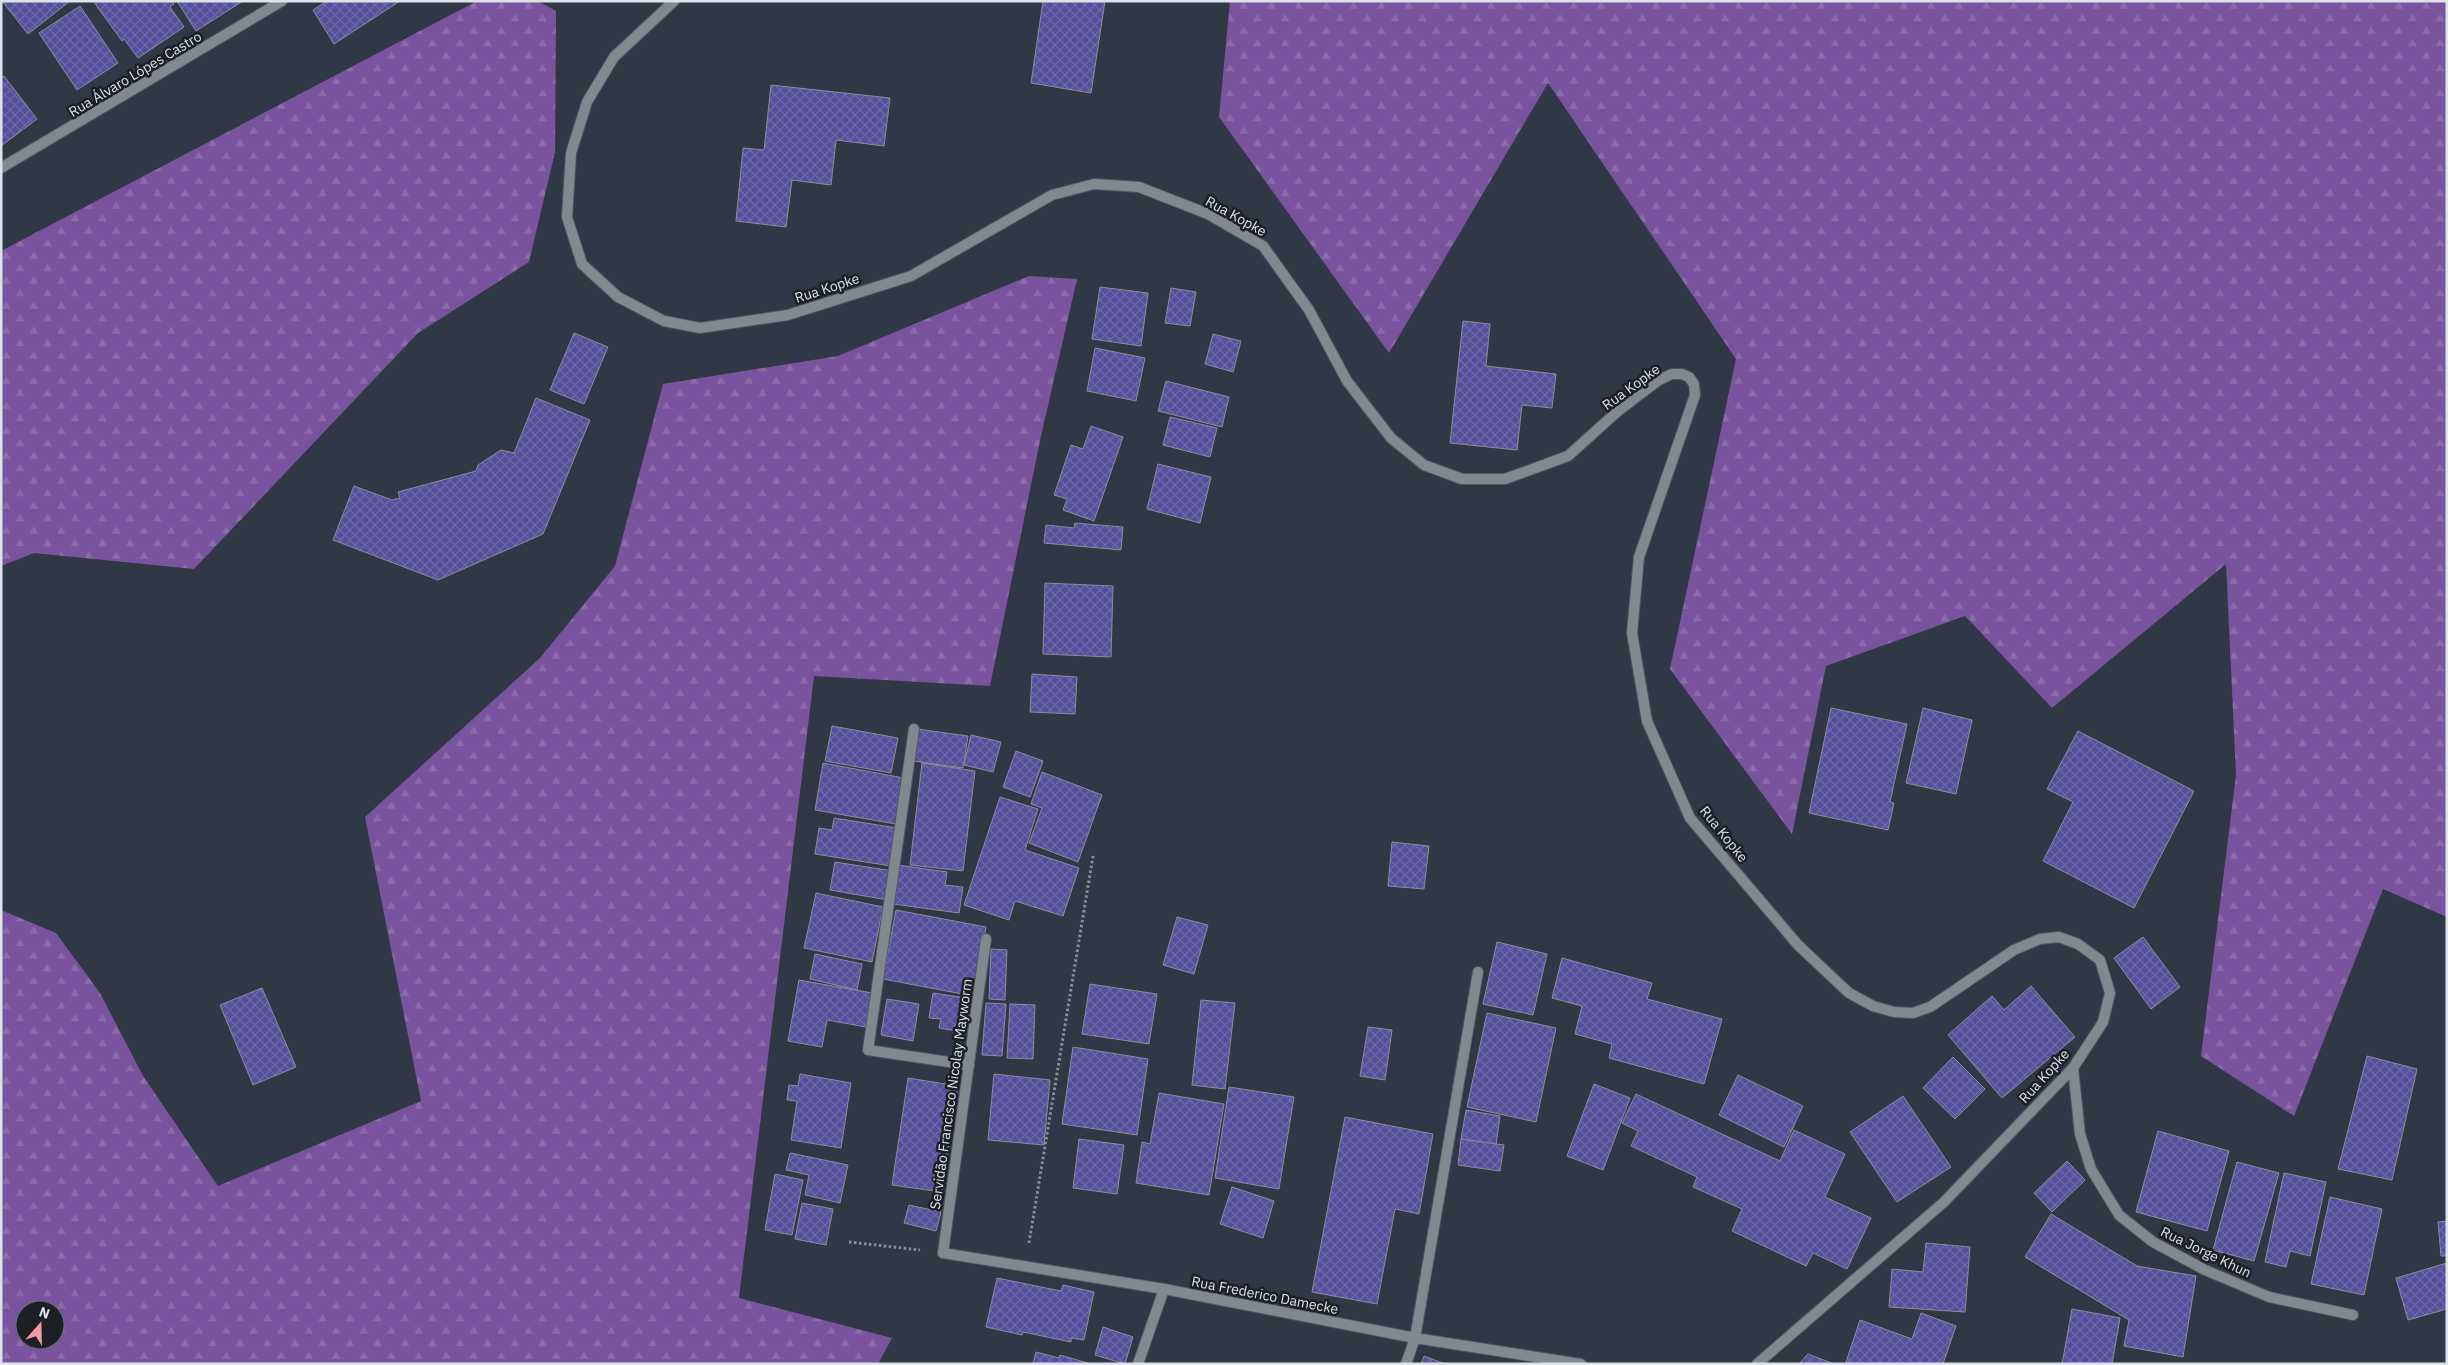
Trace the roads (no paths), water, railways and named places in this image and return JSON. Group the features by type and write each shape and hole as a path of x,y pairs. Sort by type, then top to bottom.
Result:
{"street":[{"name":"Rua Álvaro Lópes Castro","path":"1,168 282,1"},
{"name":"Rua Kopke","path":"674,1 614,57 587,102 571,153 567,217 582,264 618,297 664,321 700,328 788,315 911,276 1052,194 1094,184 1140,187 1208,214 1264,246 1309,310 1347,381 1391,438 1424,464 1462,479 1505,479 1568,456 1618,411 1659,380 1672,374 1682,374 1689,377 1694,384 1695,395 1639,557 1632,634 1647,721 1690,818 1798,945 1849,993 1873,1006 1894,1012 1913,1013 1930,1008 2014,950 2040,939 2059,937 2078,944 2100,960 2110,993 2103,1022 2073,1068 1944,1202 1757,1364"},
{"path":"914,729 868,1050 968,1065"},
{"name":"Servidão Francisco Nicolay Mayworm","path":"943,1253 986,939"},
{"path":"1406,1364 1415,1338 1478,972"},
{"name":"Rua Jorge Khun","path":"2073,1068 2080,1134 2091,1169 2119,1215 2153,1242 2205,1270 2269,1297 2353,1314"},
{"name":"Rua Frederico Damecke","path":"943,1253 1026,1265 1164,1289 1415,1338 1581,1364"},
{"path":"1138,1364 1164,1289"}]}
